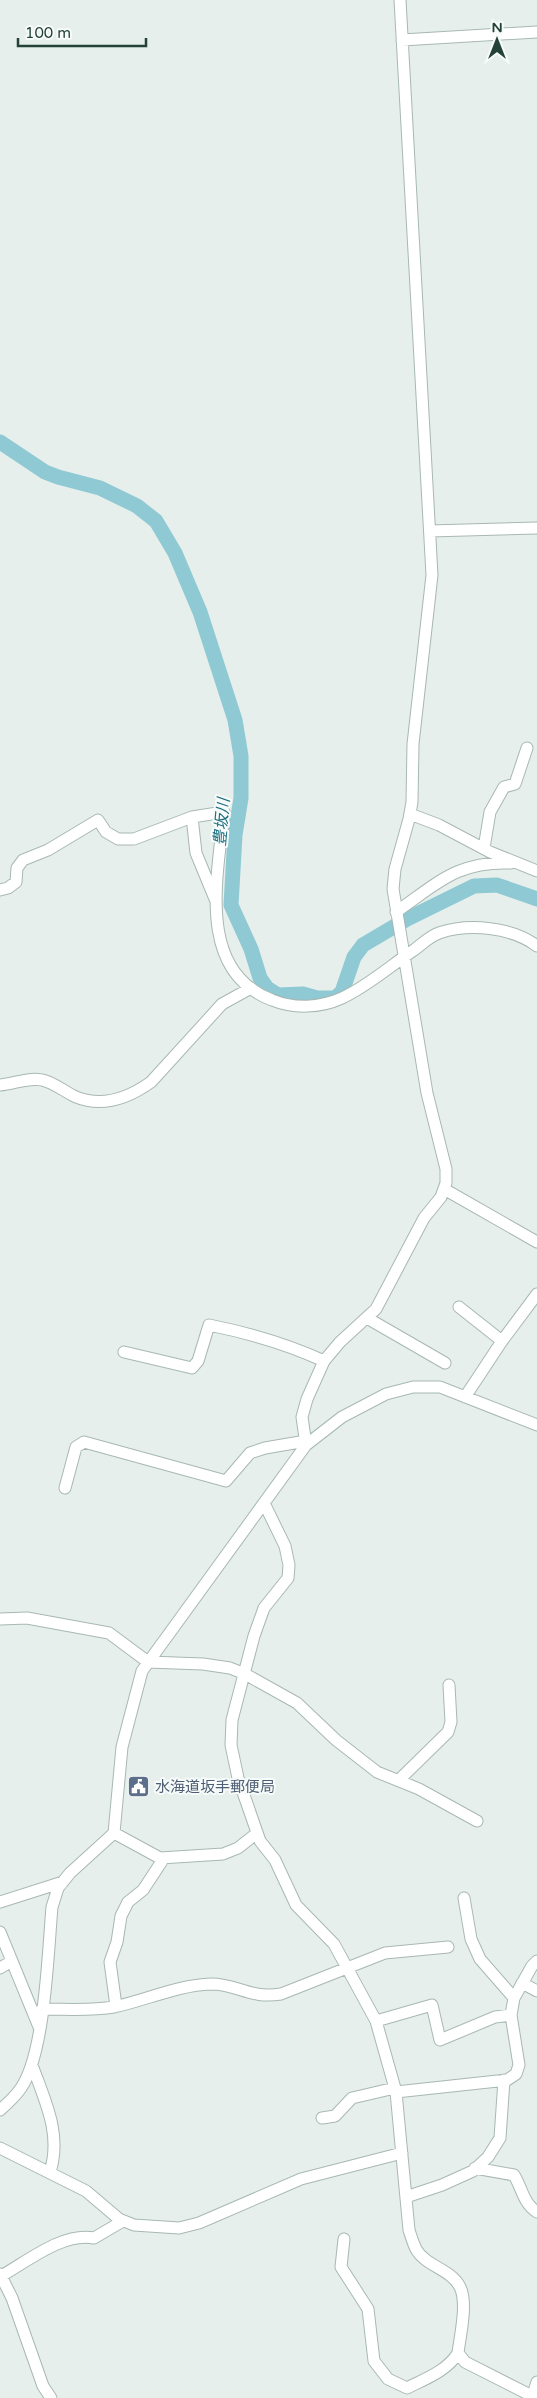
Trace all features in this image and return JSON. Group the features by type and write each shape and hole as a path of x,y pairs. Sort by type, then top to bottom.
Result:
{"street":[{"path":"306,1443 302,1417 307,1399 324,1361 340,1342 376,1309 390,1286 424,1218 441,1197 444,1189 446,1169 427,1093 393,889 395,870 410,814 413,744 430,601 430,531 400,0"},
{"path":"402,40 537,32"},
{"path":"430,531 537,528"},
{"path":"484,848 490,812 504,787 515,784 527,748"},
{"path":"0,890 16,882 16,868 23,860 48,850 98,820 106,832 118,839 134,839 192,817 224,812 216,902 218,937 221,949 231,966 251,988 265,998 284,1005 324,1005 357,990 403,955 437,934 458,928 480,928 510,933 527,939 537,946"},
{"path":"410,814 439,825 484,848 537,871"},
{"path":"192,817 196,854 216,902"},
{"path":"396,915 451,874 468,867 489,862 518,863"},
{"path":"0,1085 28,1079 43,1080 78,1098 92,1101 120,1100 139,1091 151,1082 222,1004 251,988"},
{"path":"444,1189 537,1242"},
{"path":"466,1397 502,1341 537,1294"},
{"path":"459,1307 502,1341"},
{"path":"367,1318 444,1363"},
{"path":"124,1352 192,1368 198,1361 209,1325 241,1331 292,1346 324,1361"},
{"path":"0,2110 22,2087 32,2065 40,2029 52,1907 58,1888 114,1833 122,1746 142,1671 306,1443 342,1417 386,1394 413,1387 440,1387 537,1425"},
{"path":"65,1488 76,1447 84,1442 226,1481 250,1453 306,1443"},
{"path":"264,1503 285,1546 289,1572 288,1578 264,1608 254,1636 232,1720 231,1745 238,1778 257,1833 275,1860 296,1905 334,1944 348,1966 376,2021 396,2090 409,2230 416,2250 431,2264 451,2277 460,2287 463,2310 458,2353 453,2361 408,2393 388,2379 374,2361 368,2309 341,2267 344,2239"},
{"path":"0,1619 27,1618 110,1633 148,1662 203,1664 230,1668 245,1674 297,1703 362,1762 377,1772 398,1780 477,1821"},
{"path":"398,1780 448,1732 451,1722 449,1685"},
{"path":"114,1833 149,1853 164,1858 223,1854 238,1848 257,1833"},
{"path":"116,2006 110,1962 117,1942 121,1916 128,1902 143,1890 164,1858"},
{"path":"0,1902 63,1882"},
{"path":"464,1898 472,1939 480,1959 514,1998"},
{"path":"0,1932 40,2029"},
{"path":"42,2009 92,2009 116,2006 210,1984 227,1985 248,1994 264,1996 281,1994 385,1953 448,1947"},
{"path":"0,1968 12,1961"},
{"path":"322,2118 335,2116 352,2098 396,2090 504,2080 516,2074 519,2065 512,2015 514,1998 537,1961"},
{"path":"522,1983 537,1991"},
{"path":"376,2021 432,2005 440,2040 495,2018 512,2015"},
{"path":"32,2065 55,2132 55,2156 50,2172"},
{"path":"406,2197 442,2185 475,2168 488,2156 500,2138 504,2080"},
{"path":"0,2148 86,2191 123,2220 134,2225 179,2228 199,2223 301,2179 402,2152"},
{"path":"475,2168 514,2175 521,2186 524,2200 537,2212"},
{"path":"50,2398 43,2386 12,2298 0,2275 67,2239 83,2236 94,2238 123,2220"},
{"path":"458,2353 465,2362 532,2397 537,2382"}],"waterway":[{"name":"豊坂川","path":"0,442 45,472 100,488 137,506 156,521 175,553 200,612 235,720 241,756 241,798 235,835 231,905 251,949 260,978 267,988 278,995 303,994 317,998 335,998 342,992 354,957 363,945 407,919 474,886 497,885 537,899"}],"place":[{"name":"水海道坂手郵便局","path":"139,1787"}]}
